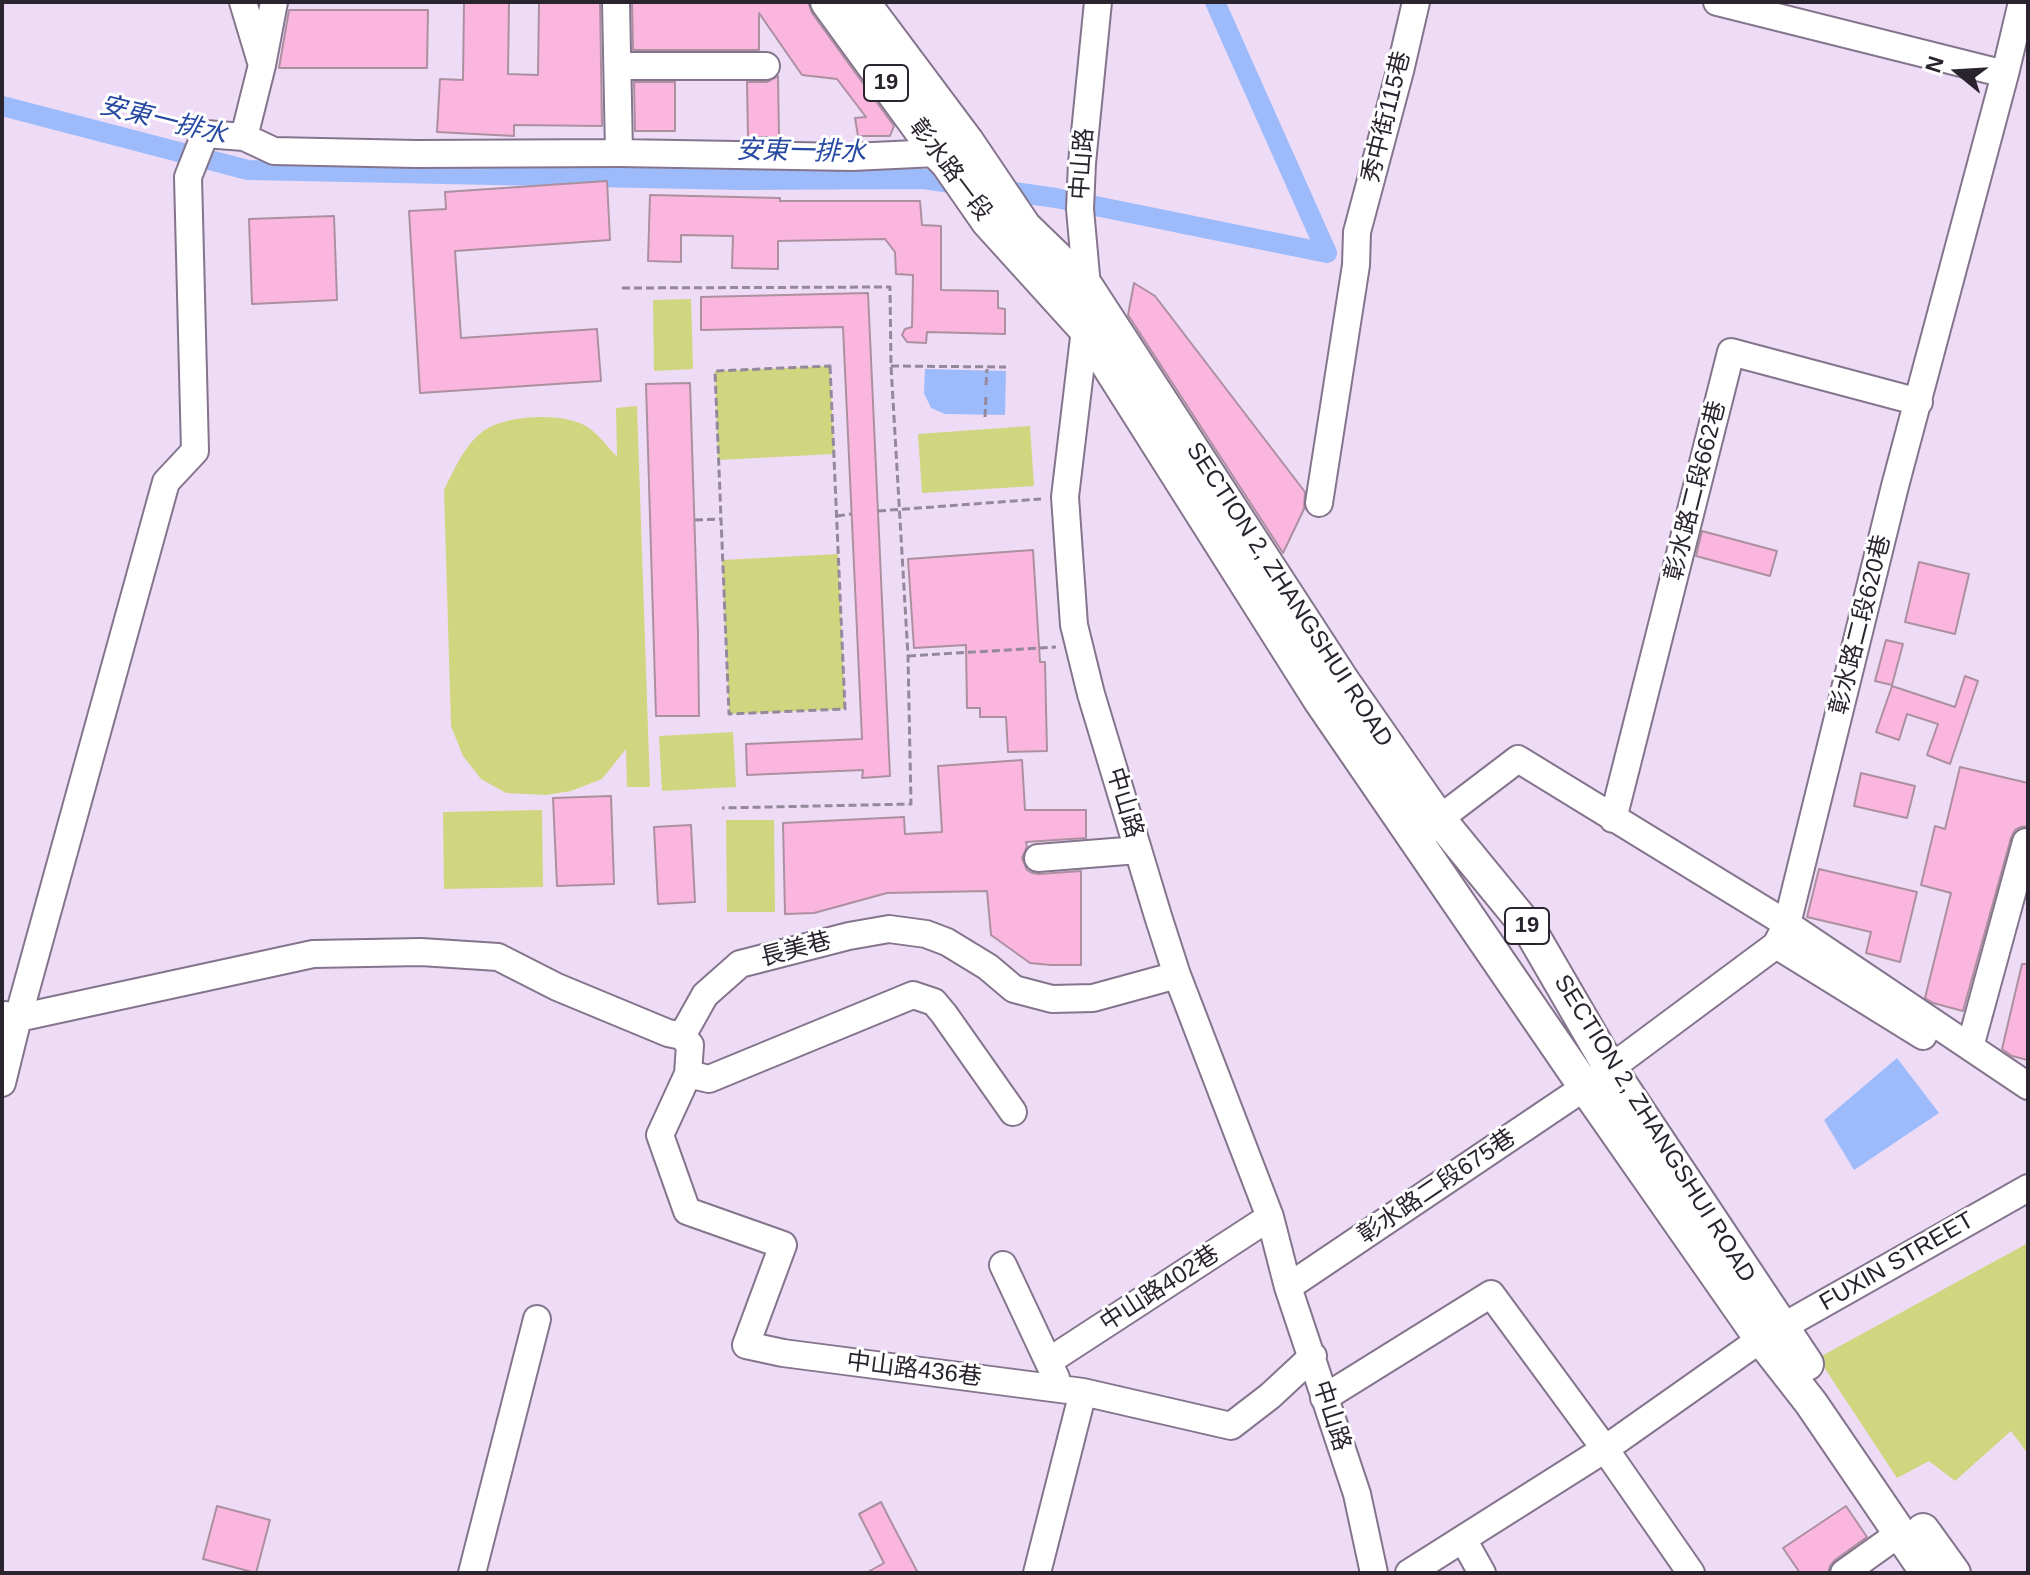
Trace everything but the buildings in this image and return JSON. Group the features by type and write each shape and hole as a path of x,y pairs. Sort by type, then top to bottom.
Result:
{"main road":[{"name":"彰水路一段","path":"827,2 950,152 1087,287"},
{"name":"彰水路一段","path":"863,2 988,222 1085,329"},
{"name":"SECTION 2, ZHANGSHUI ROAD","path":"1087,287 1331,690"},
{"name":"SECTION 2, ZHANGSHUI ROAD","path":"1085,329 1598,1078 1811,1403 1927,1573"},
{"name":"SECTION 2, ZHANGSHUI ROAD","path":"1428,830 1530,930 1598,1078"},
{"name":"SECTION 2, ZHANGSHUI ROAD","path":"1769,1335 1954,1573"}],"street":[{"path":"243,2 262,65"},
{"path":"244,137 274,2"},
{"path":"616,2 619,153"},
{"name":"中山路","path":"1098,2 1080,209 1087,287 1085,329 1065,497 1074,625 1091,694 1177,975 1270,1217 1288,1287 1357,1494 1374,1573"},
{"name":"秀中街115巷","path":"1319,503 1356,265 1357,232 1416,2"},
{"path":"1717,2 2005,74"},
{"name":"彰水路二段620巷","path":"1781,934 2022,2"},
{"path":"618,66 766,66"},
{"path":"2,1083 10,1016 166,482 195,451 188,177 205,134 244,137 274,151 852,157 950,152"},
{"name":"彰水路二段662巷","path":"1613,819 1731,352 1919,402"},
{"path":"1428,830 1518,759 1613,819 2028,1101"},
{"path":"1970,1047 2026,842"},
{"path":"1038,858 1138,850"},
{"name":"長美巷","path":"682,1036 705,995 740,964 889,929 926,934 947,942 988,967 1014,989 1052,999 1093,998 1177,975"},
{"path":"1781,934 1970,1047 2028,1086"},
{"path":"1598,1078 1781,934"},
{"path":"10,1016 313,954 421,952 498,957 571,993 682,1036 690,1045 688,1074 709,1079 913,995 934,1002 1013,1112"},
{"name":"中山路436巷","path":"688,1074 660,1135 687,1211 783,1245 746,1345 783,1353 1071,1390 1231,1426 1270,1396 1313,1356"},
{"name":"彰水路二段675巷","path":"1288,1287 1598,1078"},
{"name":"FUXIN STREET","path":"1409,1573 1605,1449 1769,1335 2028,1188"},
{"name":"中山路402巷","path":"1049,1361 1270,1217"},
{"path":"1003,1265 1049,1361 1071,1390 1037,1573"},
{"path":"1324,1398 1491,1294 1691,1573"},
{"path":"472,1573 537,1319"},
{"path":"1844,1573 1900,1533"},
{"path":"1463,1539 1482,1573"}],"path":[{"path":"622,288 890,287 891,366 908,656 911,804 722,808"},
{"path":"830,366 837,516 845,709 729,714 715,371 830,366"},
{"path":"891,366 1006,367"},
{"path":"986,385 987,367"},
{"path":"985,417 986,396"},
{"path":"878,511 1065,497"},
{"path":"837,516 851,514"},
{"path":"695,520 721,519"},
{"path":"908,656 1079,646"}],"green space":[{"path":"691,299 693,369 654,371 653,300"},
{"path":"830,366 834,454 718,460 715,371"},
{"path":"637,406 650,787 627,787 626,749 602,779 571,791 546,795 506,793 481,779 463,756 451,726 444,490 470,444 492,426 530,417 570,420 591,429 617,457 616,408"},
{"path":"1030,426 1034,486 922,493 918,434"},
{"path":"838,554 845,709 729,714 722,560"},
{"path":"733,732 736,787 662,791 659,736"},
{"path":"542,810 543,887 444,889 443,812"},
{"path":"726,820 774,820 775,912 727,912"},
{"path":"2028,1243 2028,1454 2011,1431 1955,1481 1929,1461 1897,1478 1818,1358"}],"water":[{"path":"925,369 1006,371 1005,415 945,414 931,408 924,393"},
{"path":"1897,1058 1939,1113 1854,1170 1824,1120"}],"waterway":[{"name":"安東一排水","path":"2,106 248,170 741,180 923,179 1056,198 1327,253 1215,2"}]}
